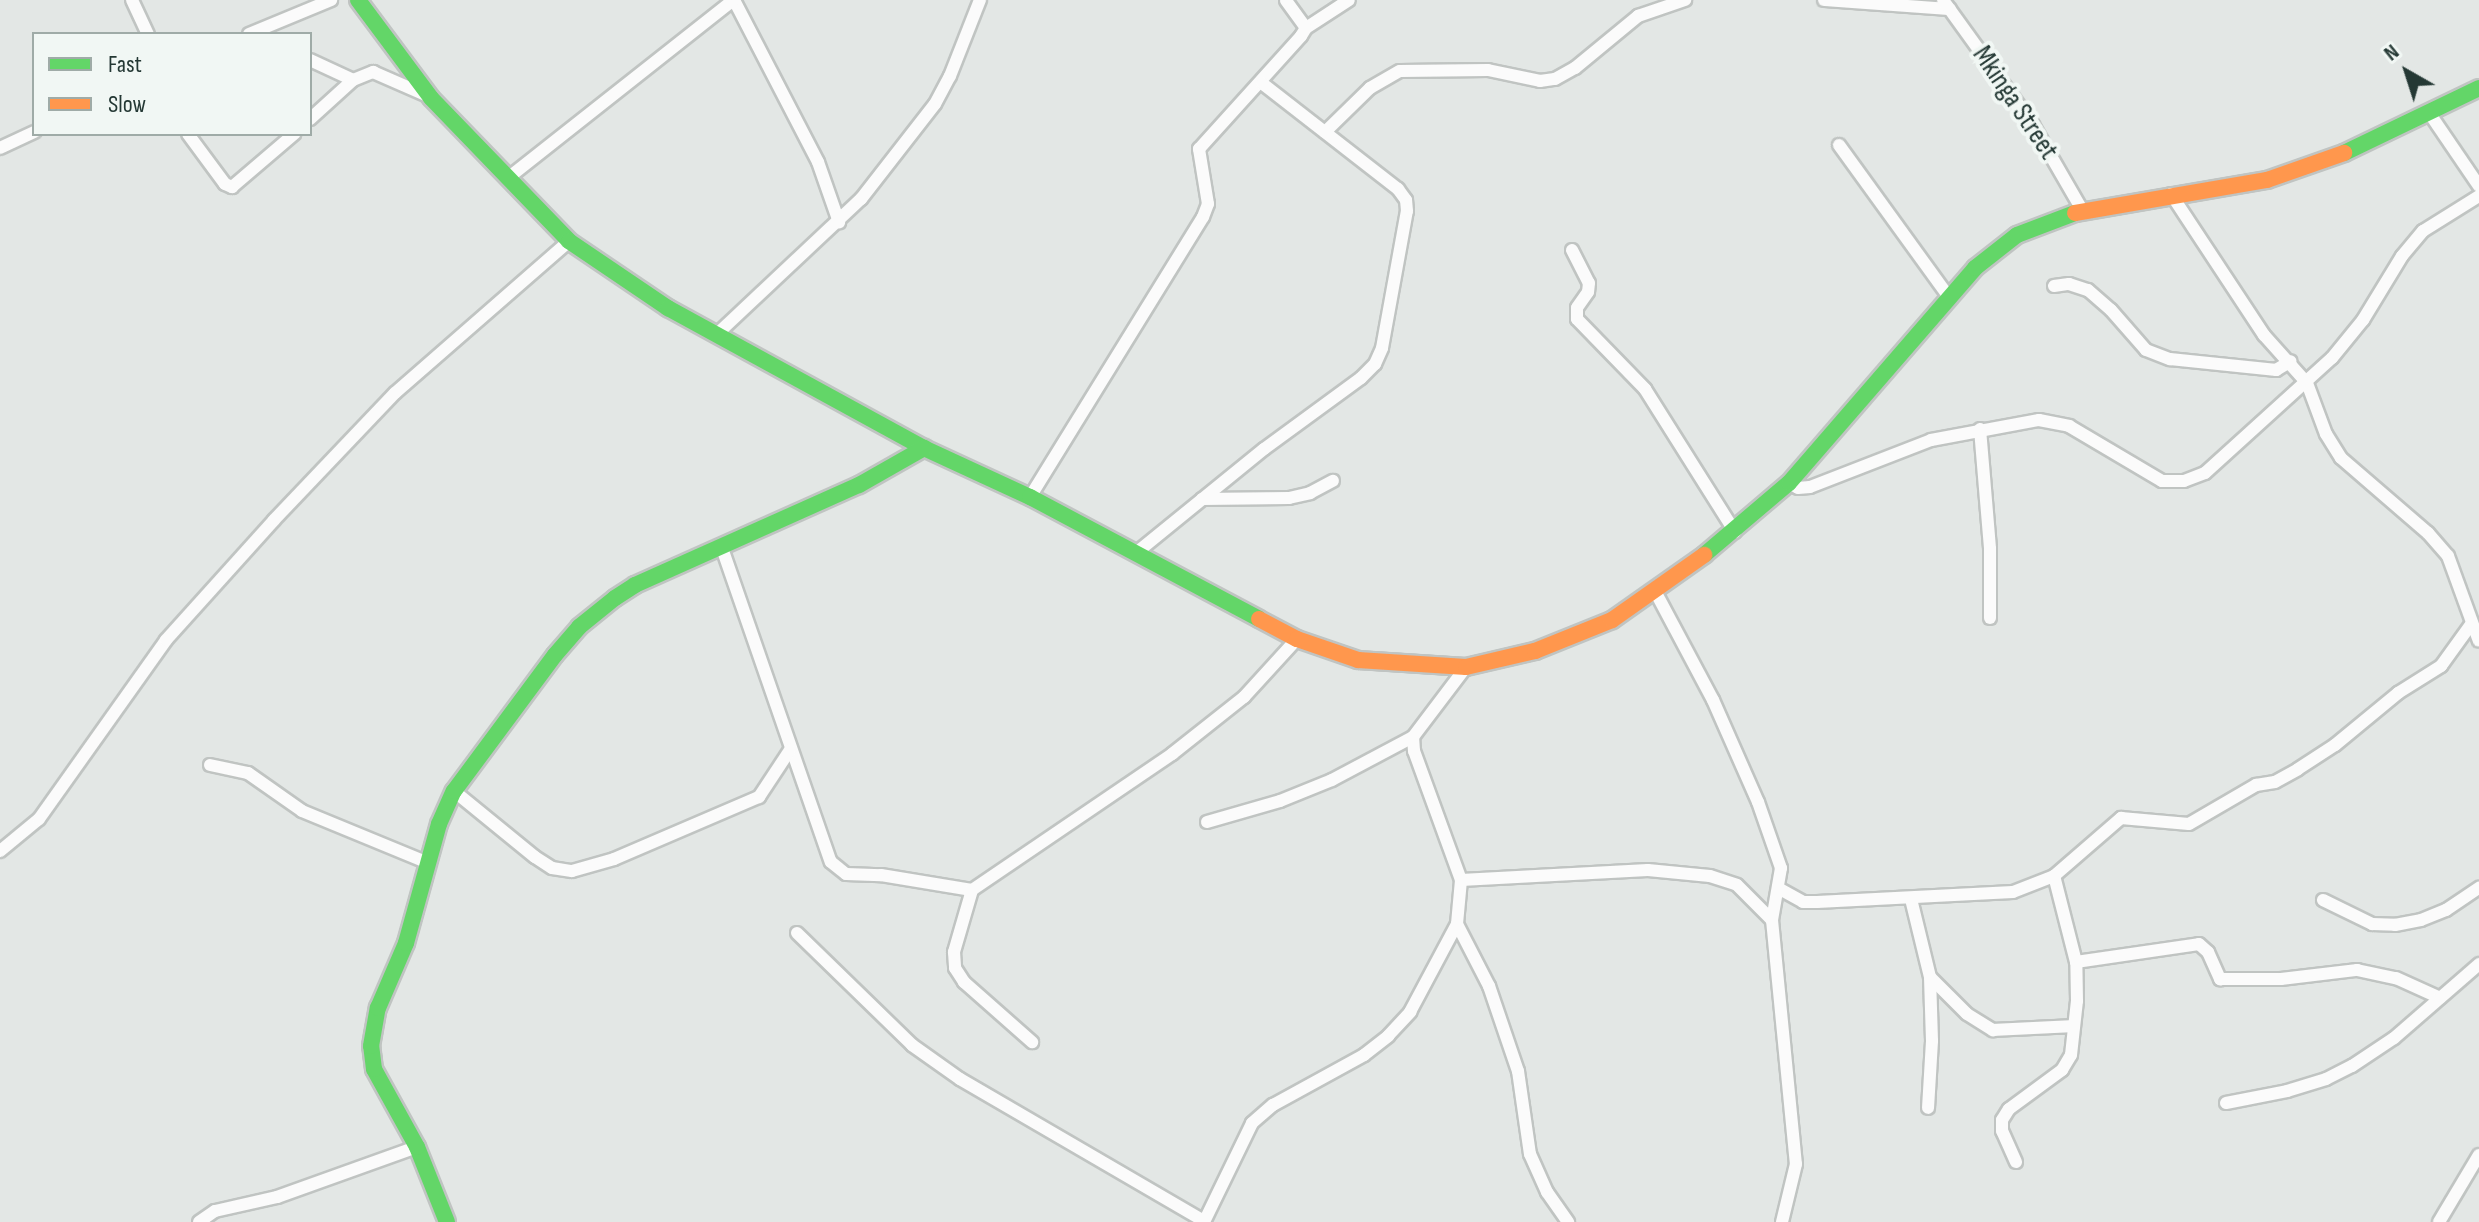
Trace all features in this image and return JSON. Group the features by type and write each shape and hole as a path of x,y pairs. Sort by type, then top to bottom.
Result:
{"street":[{"path":"132,0 147,32"},
{"path":"254,32 331,0"},
{"path":"358,0 431,98 569,241 668,308 924,448 1030,497 1297,639 1358,660 1466,667 1535,651 1612,620 1735,532 1789,483 1975,268 2017,235 2082,210 2267,180 2323,163 2479,88"},
{"path":"508,178 734,0 818,162 839,222"},
{"path":"716,335 839,222 935,104 950,76 980,0"},
{"path":"1286,0 1306,28"},
{"path":"1030,497 1203,217 1208,204 1199,149 1262,83 1306,28 1349,0"},
{"path":"1325,132 1370,88 1400,71 1488,70 1540,81 1555,79 1575,68 1638,16 1685,0"},
{"path":"1824,0 1946,4"},
{"name":"Mkinga Street","path":"1946,4 2033,125 2082,210"},
{"path":"312,61 353,80"},
{"path":"312,117 353,80 379,72 431,98"},
{"path":"1136,553 1361,378 1375,364 1382,348 1407,211 1406,200 1262,83"},
{"path":"2430,114 2479,186"},
{"path":"0,148 32,133"},
{"path":"189,136 225,184 232,187 292,136"},
{"path":"1839,145 1949,297"},
{"path":"2171,194 2264,335 2291,361 2307,383 2326,434 2341,458 2428,533 2448,556 2479,641"},
{"path":"1789,483 1798,488 1810,487 1891,453 1980,429 2039,420 2056,421 2162,481 2184,481 2205,473 2229,454 2255,425 2307,383 2363,320 2402,256 2423,231 2479,196"},
{"path":"0,851 47,809 166,640 264,531 395,393 569,241"},
{"path":"1572,250 1589,283 1588,292 1577,308 1577,319 1645,389 1735,532"},
{"path":"2054,286 2069,284 2088,290 2111,310 2146,350 2170,359 2276,370 2291,361"},
{"path":"1980,429 1990,549 1990,618"},
{"path":"447,1222 417,1147 374,1069 371,1046 378,1008 406,943 420,903 428,863 454,791 579,627 635,585 859,485 924,448"},
{"path":"1202,499 1289,498 1310,493 1333,481"},
{"path":"722,548 790,750 837,871 972,890"},
{"path":"1655,591 1713,700 1758,802 1781,868 1772,920 1796,1164 1782,1222"},
{"path":"1778,888 1803,902 2013,892 2054,876 2121,818 2189,824 2256,785 2275,782 2298,769 2335,745 2398,693 2441,666 2472,623"},
{"path":"1032,1042 964,982 955,968 954,952 972,890 1172,754 1244,697 1297,639"},
{"path":"1207,822 1280,801 1332,780 1413,737 1466,667"},
{"path":"797,933 912,1045 960,1079 1204,1222 1252,1123 1273,1105 1364,1055 1388,1036 1410,1012 1457,924 1461,880 1414,751 1413,737"},
{"path":"454,791 535,857 552,868 572,871 614,859 759,797 790,750"},
{"path":"210,765 248,773 302,811 428,863"},
{"path":"1461,880 1648,870 1710,876 1737,885 1772,920"},
{"path":"2016,1162 2002,1131 2002,1120 2009,1109 2069,1061 2074,1026 2076,962 2054,876"},
{"path":"2323,900 2372,924 2395,925 2446,910 2479,888"},
{"path":"1911,899 1930,977 1932,1041 1928,1108"},
{"path":"1457,924 1489,986 1518,1071 1530,1154 1547,1192 1568,1222"},
{"path":"2076,962 2199,944 2208,952 2220,979 2281,979 2357,970 2396,978 2440,998"},
{"path":"2226,1103 2326,1079 2394,1038 2479,964"},
{"path":"1930,977 1967,1014 1993,1030 2074,1026"},
{"path":"199,1222 215,1211 277,1197 417,1147"},
{"path":"2439,1222 2479,1156"}],"traffic: fast":[{"path":"358,0 431,98 569,241 668,308 924,448 1030,497 1259,619"},
{"path":"2344,153 2479,88"},
{"path":"1704,555 1789,483 1975,268 2017,235 2075,213"},
{"path":"447,1222 417,1147 374,1069 371,1046 378,1008 406,943 439,824 454,791 555,655 579,627 615,598 635,585 859,485 924,448"}],"traffic: slow":[{"path":"2075,213 2267,180 2344,153"},
{"path":"1259,619 1297,639 1358,660 1466,667 1535,651 1612,620 1704,555"}]}
